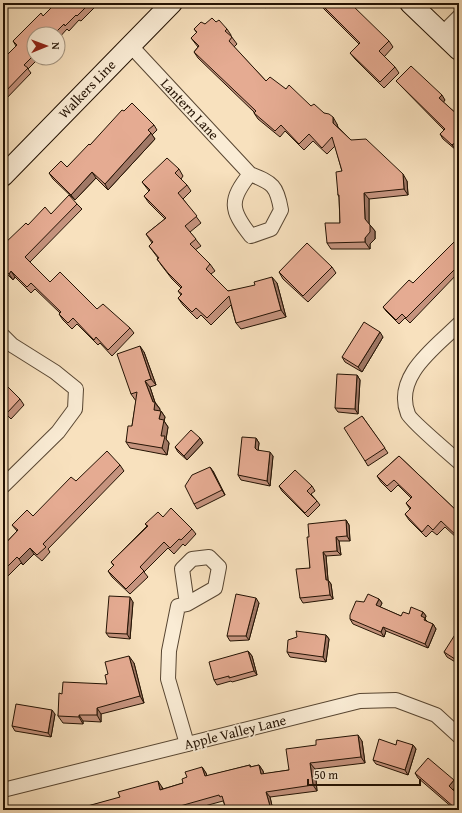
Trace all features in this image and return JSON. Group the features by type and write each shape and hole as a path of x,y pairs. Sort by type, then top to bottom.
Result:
{"main road":[{"name":"Walkers Line","path":"3,176 172,3"},
{"path":"410,3 459,50"}],"street":[{"path":"442,34 459,17"},
{"name":"Lantern Lane","path":"130,45 250,174"},
{"path":"459,324 412,371 404,393 408,414 459,462"},
{"path":"3,336 12,345 55,372 76,389 75,409 71,415 58,432 3,486"},
{"path":"186,744 168,679 169,651 178,606 187,604"},
{"name":"Apple Valley Lane","path":"3,790 360,701 396,700 436,715 459,736"}],"building":[{"path":"56,3 90,3 65,26 64,24 62,26 28,26 41,13 43,16"},
{"path":"320,3 350,3 389,41 379,51 395,67 380,82 350,53 360,43"},
{"path":"212,18 216,22 219,20 227,29 225,31 232,37 229,41 266,81 270,77 286,89 289,85 311,106 314,104 324,113 333,117 333,123 351,140 366,139 403,174 404,189 364,193 365,219 370,225 370,232 365,238 365,242 327,243 325,223 340,223 336,172 342,171 332,137 322,148 309,134 299,144 281,125 275,131 254,113 256,111 194,52 199,46 191,38 197,32 194,29 201,22 205,24"},
{"path":"26,28 26,63 24,65 28,68 3,94 3,59 17,45 13,41"},
{"path":"411,66 442,95 439,98 459,116 459,143 457,141 452,145 440,134 445,129 396,81"},
{"path":"132,103 154,125 148,130 151,133 105,184 92,172 71,195 49,173 61,161 67,167 89,144 90,145 122,110 124,111"},
{"path":"167,158 179,169 175,173 187,185 178,193 197,216 185,226 196,239 190,244 210,264 206,269 228,291 255,285 254,282 272,277 281,310 236,323 229,296 207,318 196,308 192,312 178,298 182,294 178,291 182,287 157,259 159,258 149,246 153,242 146,234 166,218 144,196 150,190 142,182"},
{"path":"69,195 77,204 25,257 50,282 60,272 97,309 103,304 130,328 108,350 96,337 94,340 73,318 68,323 59,314 61,312 31,283 27,287 11,271 9,274 3,269 3,245 26,223 28,225 45,207 51,214"},
{"path":"459,237 459,265 406,318 402,314 396,320 383,307 409,280 413,283"},
{"path":"307,243 332,267 303,296 279,272"},
{"path":"364,322 380,332 358,367 342,357"},
{"path":"140,346 151,379 145,381 153,402 155,402 154,410 161,411 159,419 164,420 161,436 165,436 162,448 126,442 128,426 132,426 137,392 131,394 117,354"},
{"path":"337,374 357,375 355,409 335,408"},
{"path":"3,382 20,399 7,413 3,409"},
{"path":"362,416 385,448 365,461 344,428"},
{"path":"191,430 200,438 184,456 175,447"},
{"path":"242,437 256,438 255,448 257,450 270,452 267,481 238,475"},
{"path":"107,451 120,465 43,544 46,547 37,555 30,548 19,559 17,557 3,571 3,546 18,530 12,525 27,510 33,516 71,477 76,481"},
{"path":"399,456 459,513 459,538 441,521 433,530 428,525 422,532 405,514 411,508 406,503 412,497 394,480 387,486 377,476"},
{"path":"210,467 222,490 194,504 185,486 192,475"},
{"path":"295,470 312,486 307,491 317,501 305,513 279,486"},
{"path":"171,508 192,529 170,548 164,542 140,567 144,571 126,589 108,571 114,565 111,562 148,526 145,524 158,512 163,517"},
{"path":"346,520 347,536 336,537 337,551 323,552 326,580 328,580 330,595 300,598 296,569 310,568 307,537 309,537 308,524"},
{"path":"236,594 256,598 246,636 227,636"},
{"path":"368,594 379,599 376,605 401,616 403,612 409,614 411,607 423,612 421,616 425,618 424,620 433,624 425,644 383,627 381,632 350,619 350,615 356,601 364,602"},
{"path":"109,596 130,597 127,634 106,633"},
{"path":"296,631 326,635 323,657 287,652 288,640 297,637"},
{"path":"456,633 459,635 459,666 456,664 458,661 444,652"},
{"path":"248,651 254,671 229,678 229,676 214,680 209,662"},
{"path":"129,656 140,696 97,708 97,715 79,715 79,717 58,716 59,693 62,694 63,682 107,684 105,675 108,674 105,662"},
{"path":"16,704 52,710 48,733 12,726"},
{"path":"358,735 361,757 310,763 313,785 266,792 270,806 253,810 235,810 234,807 226,809 222,796 220,797 219,795 166,810 73,810 120,797 118,792 158,781 160,790 183,783 182,779 187,777 185,772 202,767 205,776 250,765 250,767 259,765 261,774 289,770 286,749 316,745 316,740"},
{"path":"379,739 396,745 397,740 413,745 405,770 373,760"},
{"path":"428,758 454,780 449,786 459,796 459,810 453,810 455,808 415,773"}]}
